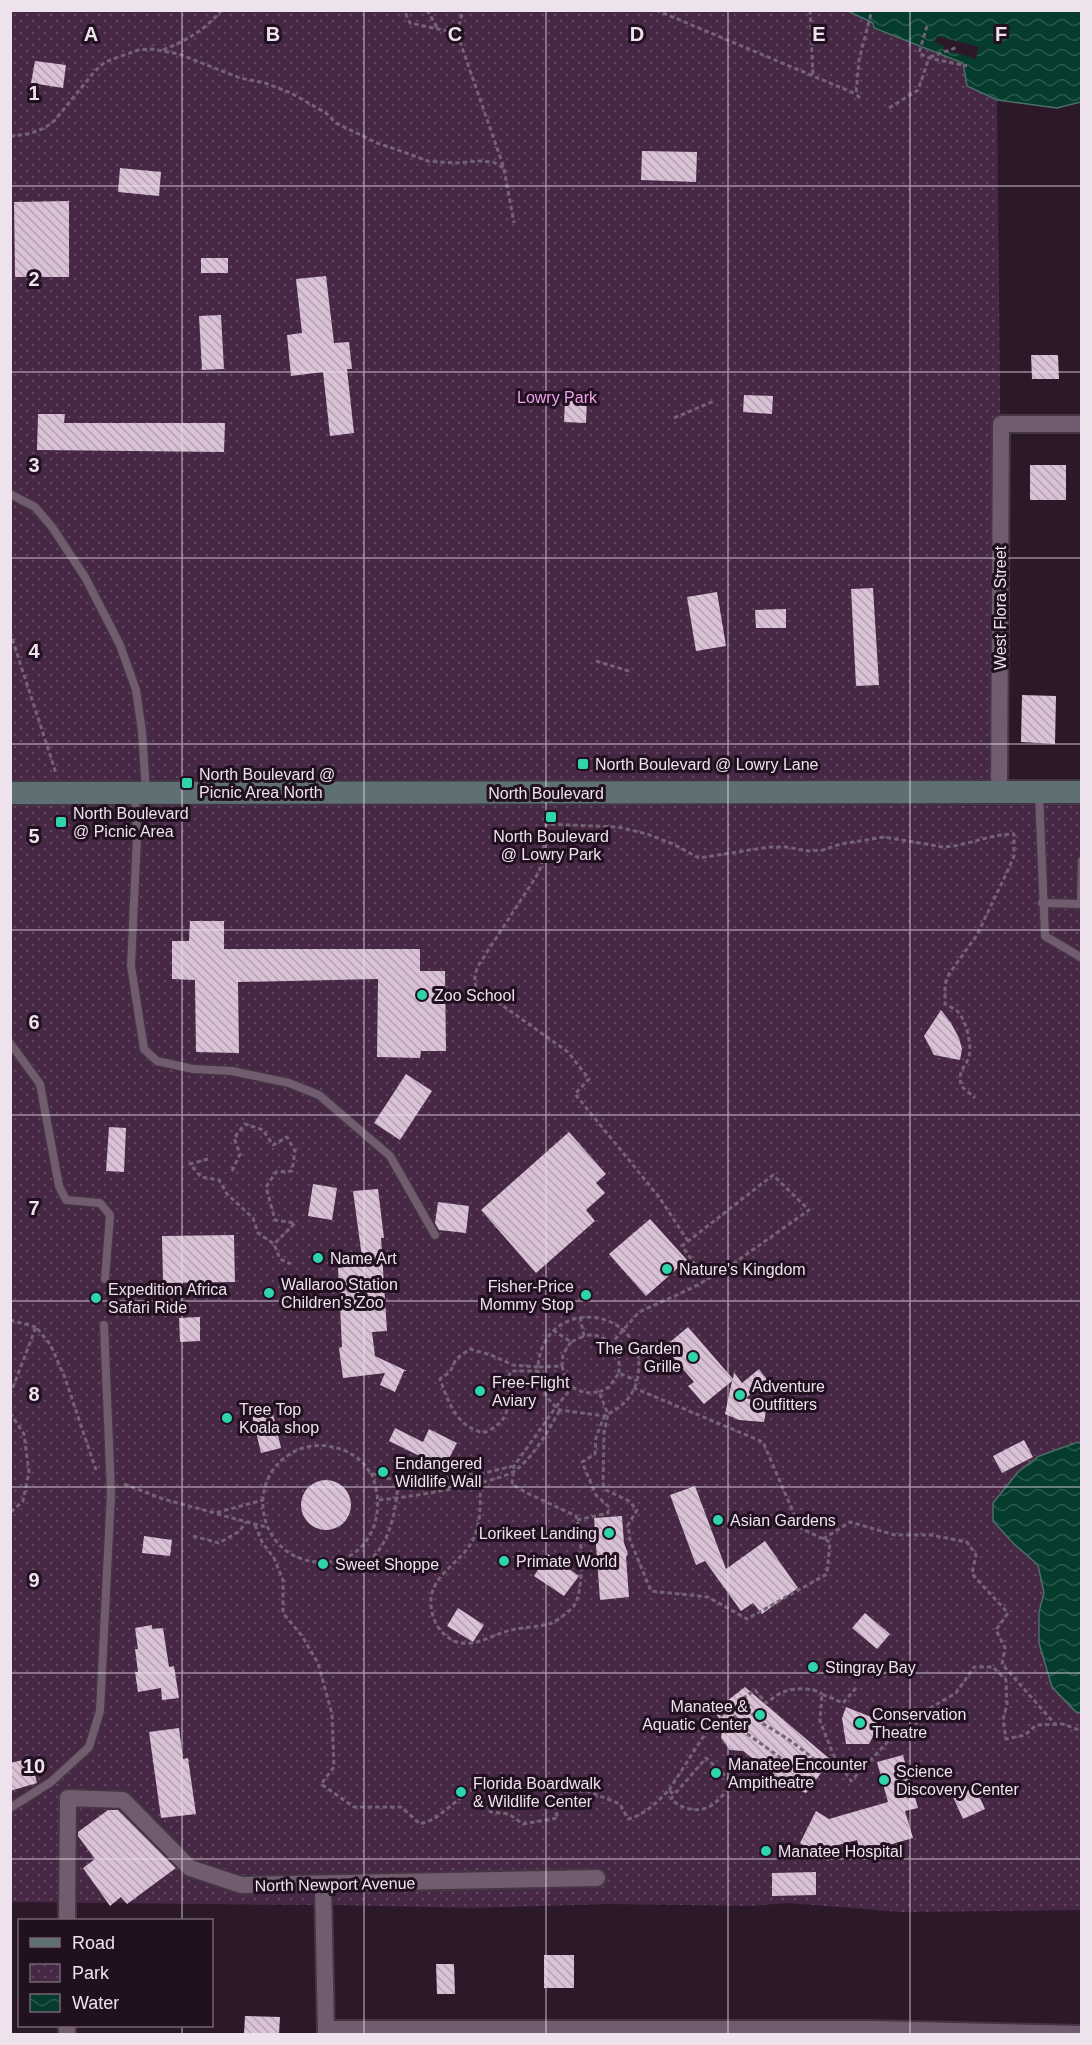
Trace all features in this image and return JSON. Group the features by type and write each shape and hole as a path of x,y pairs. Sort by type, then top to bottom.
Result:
{"street":[{"name":"West Flora Street","path":"999,793 1001,424 1082,424"},
{"name":"North Boulevard","path":"10,793 1082,792"},
{"name":"North Newport Avenue","path":"67,1919 68,1798 123,1800 190,1868 241,1886 597,1878"},
{"path":"323,1884 326,2032 1082,2034"}],"lane":[{"path":"10,494 35,507 52,527 85,577 120,645 136,690 142,730 131,966 144,1049 157,1060 193,1069 232,1071 288,1083 319,1095 390,1156 435,1235"},
{"path":"1039,792 1045,936 1082,958"},
{"path":"1042,903 1081,904 1082,861"},
{"path":"10,1043 40,1084 59,1186 66,1200 100,1203 110,1215 105,1279"},
{"path":"10,1808 51,1782 89,1747 100,1711 111,1493 104,1325"}],"path":[{"path":"161,50 192,38 204,30 222,10"},
{"path":"404,10 410,23 457,33"},
{"path":"427,10 438,29"},
{"path":"463,10 457,33 504,168 514,223"},
{"path":"656,10 856,94 860,98"},
{"path":"810,10 813,77"},
{"path":"856,94 859,60 872,10"},
{"path":"927,26 919,53 967,66"},
{"path":"929,57 958,47"},
{"path":"10,136 24,135 46,128 61,114 95,71 105,62 138,50 161,50 179,54 240,78 265,83 291,93 326,112 336,123 377,143 428,160 456,163 493,162 504,168"},
{"path":"889,108 918,90 929,57"},
{"path":"674,418 714,400"},
{"path":"10,632 55,770"},
{"path":"596,661 632,672"},
{"path":"688,1241 659,1197 575,1094 589,1079 568,1052 492,998 480,992 476,985 474,977 478,966 539,872 546,824 618,827 647,834 673,844 699,858 769,847 808,851 823,850 841,844 884,837 952,847 977,839 1014,834 1014,856 991,909 977,935 949,974 945,984 945,1004 957,1011 964,1022 970,1046 969,1057 959,1075 961,1086 975,1098"},
{"path":"232,1171 240,1154 234,1138 244,1124 262,1130 273,1145 287,1137 295,1151 292,1171 276,1172 266,1187 275,1220 295,1223 274,1244"},
{"path":"208,1159 190,1164 201,1177 219,1180 227,1194 253,1218 258,1233 274,1244 280,1258 291,1264"},
{"path":"611,1344 639,1312 692,1288 706,1280 730,1266 808,1210 772,1175 682,1246 706,1280"},
{"path":"580,1317 584,1336"},
{"path":"580,1317 600,1318 624,1331 631,1340 638,1358 637,1381 621,1407 606,1415 558,1409 547,1398 542,1388 538,1369 540,1350 553,1330 580,1317"},
{"path":"10,1320 36,1327 50,1344 65,1378 94,1469 102,1474"},
{"path":"10,1395 36,1327"},
{"path":"553,1330 572,1342"},
{"path":"584,1336 606,1339 618,1355 618,1373 609,1387 599,1392 585,1393 572,1387 567,1383 562,1366 563,1354 572,1342 584,1336"},
{"path":"538,1369 513,1365 470,1349 456,1359 450,1372 440,1379 452,1408 463,1425 477,1432 486,1433 500,1423 507,1412 510,1400 509,1375 511,1371 538,1369 562,1366"},
{"path":"618,1373 637,1381"},
{"path":"379,1500 398,1499 480,1482 514,1472 530,1457 572,1387"},
{"path":"599,1392 606,1415 603,1484 606,1490 629,1502 637,1510 628,1525 630,1540 651,1591 708,1598 747,1619 827,1574 830,1542 800,1528 763,1442 634,1388"},
{"path":"480,1474 480,1517 470,1545 433,1587 431,1605 434,1622 440,1631 452,1641 474,1643 524,1627 553,1622 574,1605 581,1583 581,1530 576,1516 526,1493 513,1484 514,1466 558,1409"},
{"path":"10,1413 24,1434 29,1472 23,1502 10,1513"},
{"path":"577,1520 608,1513 608,1506 596,1495 582,1462 595,1454 596,1437 606,1415"},
{"path":"314,1445 327,1445 352,1454 371,1473 378,1491 377,1520 368,1539 347,1556 320,1563 305,1561 280,1546 267,1527 262,1500 270,1474 288,1455 314,1445"},
{"path":"371,1473 398,1480 480,1474 514,1466"},
{"path":"334,1561 335,1565 346,1569 362,1564 376,1554 384,1544 398,1499 398,1480"},
{"path":"117,1482 163,1499 267,1527"},
{"path":"216,1513 262,1500"},
{"path":"193,1536 219,1543 240,1531 244,1522"},
{"path":"823,1539 850,1522 895,1535 931,1535 967,1542 976,1555 972,1574 1008,1613 996,1630 1005,1648 1002,1664 1055,1724"},
{"path":"255,1525 262,1542 274,1558 283,1580 283,1613 302,1636 318,1663 332,1714 334,1767 321,1784 354,1807 401,1807 420,1824 434,1819 472,1789 478,1801 491,1812 509,1814 523,1824 558,1818 553,1802 566,1791 587,1791 620,1804 628,1819 639,1816 652,1807 669,1790 705,1734 729,1707 746,1733 799,1771 812,1771 817,1761 788,1739 757,1720 742,1700 755,1690 766,1703 783,1692 803,1689 817,1690 843,1703 856,1688"},
{"path":"822,1694 820,1721 833,1754 851,1781 895,1734 913,1728 923,1712 956,1694 974,1667 993,1667 1006,1680 1007,1704 1003,1720 1006,1739 1025,1735 1036,1725 1063,1724 1082,1729"},
{"path":"706,1758 733,1783 712,1806 692,1810 676,1804 671,1799 674,1795 706,1758"},
{"path":"669,1790 674,1795"}],"green space":[{"name":"Lowry Park","path":"11,11 848,11 873,23 874,29 963,63 967,86 997,100 1004,786 11,784"},
{"path":"1081,801 1081,1910 901,1912 788,1903 751,1906 610,1904 472,1908 334,1905 334,1903 313,1903 313,1905 11,1902 10,802"}],"water":[{"path":"848,11 1081,11 1081,102 1057,108 997,100 967,86 963,63 874,28 873,23"},
{"path":"1078,1442 1082,1445 1081,1713 1076,1712 1052,1687 1039,1643 1039,1612 1044,1593 1038,1565 993,1521 993,1503 1018,1472 1039,1456"}],"pier":[{"path":"937,36 979,47 976,59 943,49 944,46 935,43"}],"building":[{"path":"35,61 66,65 63,88 31,83"},
{"path":"642,151 697,152 696,182 641,180"},
{"path":"120,168 161,172 159,196 118,192"},
{"path":"69,201 69,277 15,277 14,202"},
{"path":"201,258 228,258 228,273 201,273"},
{"path":"326,276 334,343 349,342 352,369 347,369 354,433 330,436 323,372 291,376 287,335 302,333 296,279"},
{"path":"221,315 224,369 202,370 199,316"},
{"path":"1031,355 1058,355 1059,379 1032,379"},
{"path":"744,395 773,396 772,414 743,412"},
{"path":"565,399 587,400 586,423 564,422"},
{"path":"38,414 65,414 64,423 225,423 224,452 37,450"},
{"path":"1030,465 1066,465 1066,500 1030,500"},
{"path":"873,588 879,685 856,686 851,589"},
{"path":"717,592 726,646 696,651 687,597"},
{"path":"786,609 786,628 756,628 755,610"},
{"path":"1022,695 1056,696 1055,744 1021,742"},
{"name":"Zoo School","path":"190,921 224,921 224,949 420,949 420,971 445,971 446,1051 421,1051 420,1058 377,1057 378,979 238,982 239,1053 196,1052 195,980 172,979 172,941 189,941"},
{"path":"941,1010 959,1038 962,1049 960,1060 934,1055 924,1036"},
{"path":"406,1074 432,1091 400,1140 374,1123"},
{"path":"109,1127 126,1128 124,1172 106,1171"},
{"path":"569,1132 606,1174 596,1183 605,1193 586,1210 595,1221 536,1273 481,1210"},
{"path":"313,1184 337,1188 332,1220 308,1216"},
{"path":"378,1189 384,1238 381,1238 387,1331 372,1332 375,1356 407,1371 404,1371 395,1392 380,1385 385,1373 343,1378 339,1348 342,1347 338,1268 363,1265 353,1191"},
{"path":"438,1202 469,1206 466,1233 439,1230 435,1223"},
{"path":"650,1219 687,1260 646,1296 609,1254"},
{"path":"234,1235 235,1282 163,1283 162,1236"},
{"path":"200,1317 200,1341 180,1342 179,1318"},
{"name":"The Garden Grille","path":"688,1327 733,1379 734,1372 742,1383 759,1369 768,1381 746,1398 767,1406 764,1422 739,1420 725,1414 732,1381 704,1404 688,1386 694,1382 664,1347"},
{"path":"271,1405 281,1448 261,1453 251,1410"},
{"path":"395,1428 423,1442 429,1429 457,1443 444,1468 389,1441"},
{"path":"1024,1440 1033,1457 1002,1473 993,1456"},
{"path":"321,1480 331,1480 344,1487 351,1500 351,1510 344,1523 331,1530 321,1530 312,1526 305,1519 301,1510 301,1500 305,1491 312,1484"},
{"path":"695,1486 726,1569 765,1541 798,1588 762,1614 753,1603 741,1611 705,1561 696,1565 670,1495"},
{"path":"622,1516 624,1543 628,1554 626,1557 629,1597 600,1600 594,1518"},
{"path":"144,1536 172,1540 170,1556 142,1553"},
{"path":"548,1554 579,1576 564,1596 534,1576"},
{"path":"458,1608 484,1625 473,1642 447,1626"},
{"path":"865,1613 890,1634 877,1649 852,1628"},
{"path":"152,1625 152,1629 163,1628 169,1667 174,1666 179,1698 162,1700 161,1688 138,1692 135,1672 138,1672 135,1649 138,1649 135,1628"},
{"path":"745,1687 831,1760 806,1793 797,1789 786,1789 777,1783 772,1773 743,1751 730,1750 721,1738 723,1724 714,1711"},
{"name":"Conservation Theatre","path":"846,1707 876,1719 878,1726 869,1744 846,1744 842,1718"},
{"path":"179,1728 183,1759 188,1758 196,1814 161,1818 149,1732"},
{"path":"903,1755 918,1808 905,1811 913,1838 861,1853 857,1840 838,1845 828,1861 800,1843 816,1811 829,1819 888,1802 877,1762"},
{"path":"31,1758 37,1783 10,1791 10,1763"},
{"path":"975,1787 985,1809 963,1819 953,1797"},
{"path":"108,1810 118,1810 176,1868 127,1904 121,1897 110,1906 83,1868 95,1859 78,1836 78,1832"},
{"path":"816,1872 816,1895 772,1896 772,1873"},
{"path":"544,1955 574,1955 574,1988 544,1988"},
{"path":"436,1964 454,1964 455,1994 437,1994"},
{"path":"245,2016 280,2017 279,2034 244,2034"}],"place":[{"name":"North Boulevard @ Lowry Lane","path":"583,764"},
{"name":"North Boulevard @ Picnic Area North","path":"187,783"},
{"name":"North Boulevard @ Lowry Park","path":"551,817"},
{"name":"North Boulevard @ Picnic Area","path":"61,822"},
{"name":"Zoo School","path":"422,995"},
{"name":"Name Art","path":"318,1258"},
{"name":"Nature's Kingdom","path":"667,1269"},
{"name":"Wallaroo Station Children's Zoo","path":"269,1293"},
{"name":"Fisher-Price Mommy Stop","path":"586,1295"},
{"name":"Expedition Africa Safari Ride","path":"96,1298"},
{"name":"The Garden Grille","path":"693,1357"},
{"name":"Free-Flight Aviary","path":"480,1391"},
{"name":"Adventure Outfitters","path":"740,1395"},
{"name":"Tree Top Koala shop","path":"227,1418"},
{"name":"Endangered Wildlife Wall","path":"383,1472"},
{"name":"Asian Gardens","path":"718,1520"},
{"name":"Lorikeet Landing","path":"609,1533"},
{"name":"Primate World","path":"504,1561"},
{"name":"Sweet Shoppe","path":"323,1564"},
{"name":"Stingray Bay","path":"813,1667"},
{"name":"Manatee & Aquatic Center","path":"760,1715"},
{"name":"Conservation Theatre","path":"860,1723"},
{"name":"Manatee Encounter Ampitheatre","path":"716,1773"},
{"name":"Science Discovery Center","path":"884,1780"},
{"name":"Florida Boardwalk & Wildlife Center","path":"461,1792"},
{"name":"Manatee Hospital","path":"766,1851"}]}
